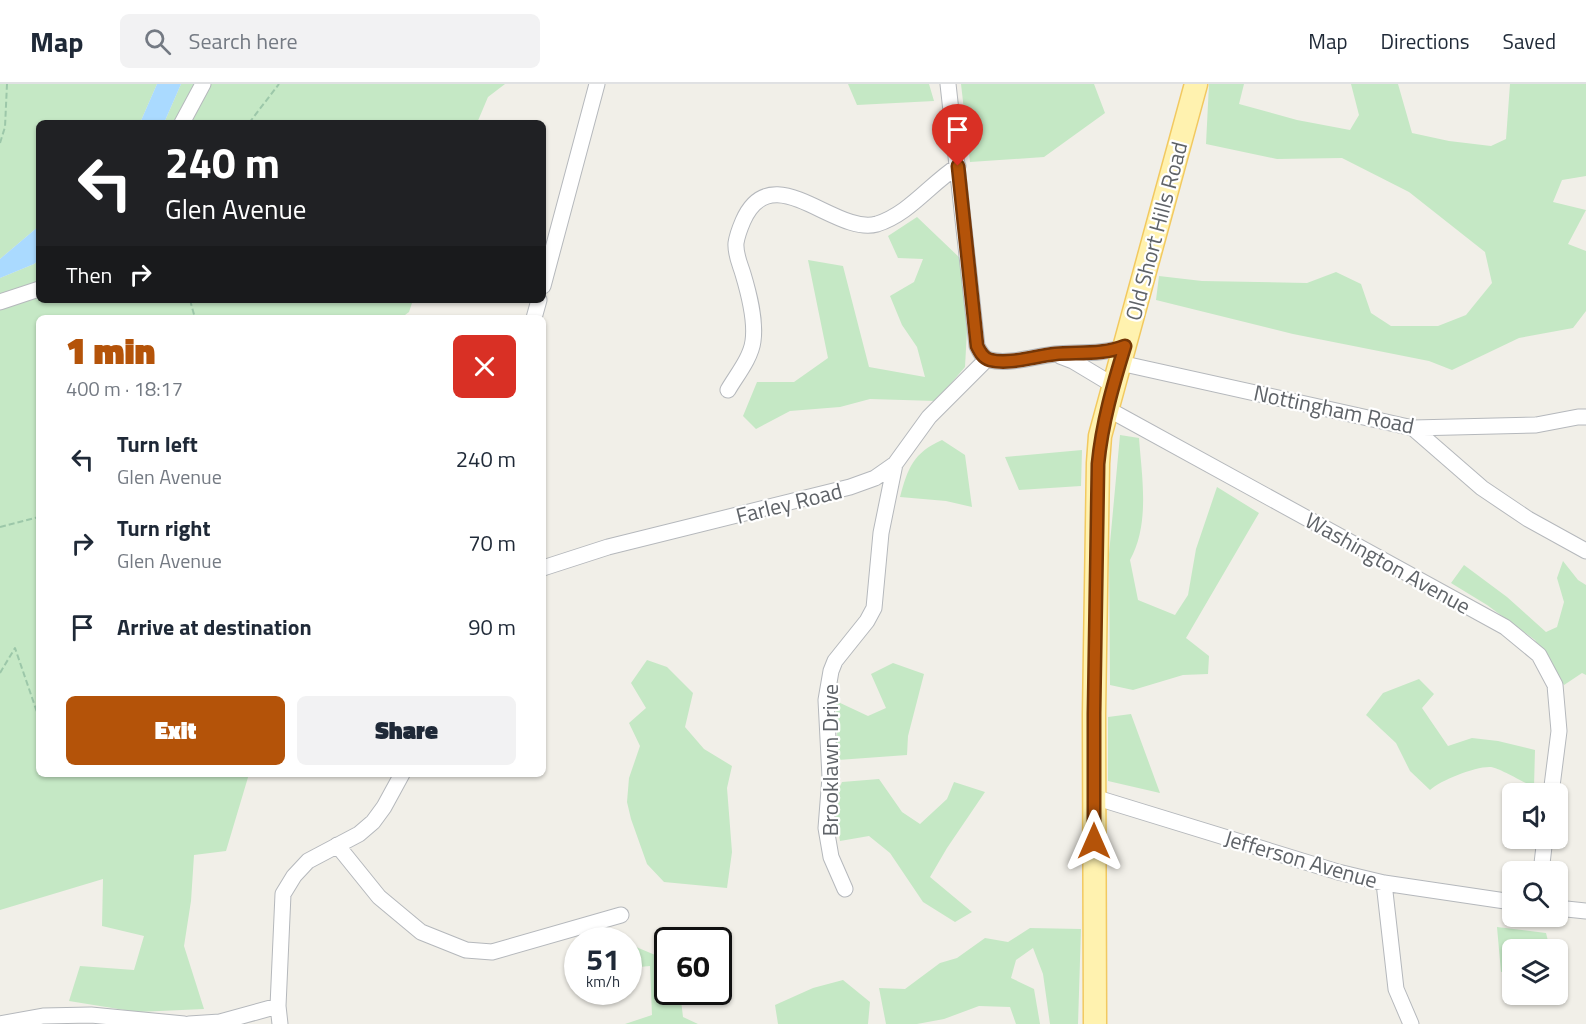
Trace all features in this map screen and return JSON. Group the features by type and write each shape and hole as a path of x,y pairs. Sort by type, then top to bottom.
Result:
{"main road":[{"name":"Old Short Hills Road","path":"1095,1024 1094,797 1100,436 1196,84"}],"street":[{"path":"184,120 203,84"},
{"path":"546,275 597,84"},
{"path":"948,84 977,346 987,359 1004,361 1054,354 1116,350 1122,354"},
{"path":"728,390 753,343 753,322 749,298 736,251 739,230 753,206 761,199 783,195 857,224 875,224 907,208 945,174 958,166"},
{"path":"0,302 36,290"},
{"path":"1054,354 1073,361 1113,385"},
{"name":"Nottingham Road","path":"1122,354 1413,428 1536,425 1586,417"},
{"name":"Farley Road","path":"546,567 608,547 850,487 874,478 895,464 929,417 987,359"},
{"name":"Washington Avenue","path":"1106,408 1505,627 1539,655 1555,685 1559,731 1552,783"},
{"path":"1413,428 1482,488 1528,519 1586,551"},
{"name":"Brooklawn Drive","path":"845,889 831,857 826,828 830,753 826,700 835,661 867,621 874,608 881,533 895,464"},
{"path":"280,1024 278,1006 283,894 294,876 308,861 359,834 373,822 400,777"},
{"name":"Jefferson Avenue","path":"1094,797 1327,869 1384,883 1502,901"},
{"path":"337,845 379,897 422,932 466,950 492,952 621,915"},
{"path":"1384,883 1396,989 1411,1024"},
{"path":"1568,909 1586,911"},
{"path":"189,1024 220,1022 278,1006"},
{"path":"0,1024 43,1016 91,1015 184,1024"}],"path":[{"path":"0,143 5,127 7,84"},
{"path":"251,120 279,84"},
{"path":"0,527 36,518"},
{"path":"0,673 15,648 36,709"}],"green space":[{"path":"0,84 157,84 141,120 36,120 36,229 0,259"},
{"path":"181,84 505,84 488,97 478,120 165,120"},
{"path":"848,84 929,84 934,101 857,105"},
{"path":"961,84 1094,84 1105,113 1044,157 970,162"},
{"path":"1209,84 1244,84 1239,104 1297,120 1350,130 1359,115 1351,84 1398,84 1412,133 1449,141 1491,146 1506,139 1510,84 1586,84 1586,176 1562,180 1553,202 1586,210 1568,244 1586,251 1586,311 1573,328 1519,338 1452,370 1429,361 1293,334 1156,300 1159,276 1202,281 1307,283 1336,272 1361,284 1371,313 1391,326 1438,326 1466,315 1492,283 1485,252 1409,192 1342,158 1277,159 1206,144"},
{"path":"917,217 961,259 967,330 965,367 936,401 870,399 840,407 790,411 756,429 743,416 757,382 794,382 828,358 808,260 843,266 869,367 925,377 917,347 902,325 890,296 914,282 923,259 898,258 888,236"},
{"path":"36,262 36,303 412,303 409,312 405,315 36,315 36,777 248,777 226,851 194,855 191,901 184,946 204,1009 137,1012 69,1001 80,966 134,970 144,936 102,926 103,879 0,910 0,278"},
{"path":"1120,435 1139,438 1143,485 1142,516 1136,546 1130,560 1138,600 1175,615 1188,595 1196,549 1217,487 1259,513 1186,638 1209,656 1208,674 1183,675 1133,690 1110,685 1109,554"},
{"path":"942,440 965,455 972,507 946,501 900,497 913,462 924,450"},
{"path":"1082,450 1081,486 1019,490 1005,457"},
{"path":"1563,561 1578,580 1586,585 1586,675 1582,673 1564,685 1535,640 1487,605 1451,583 1464,565 1507,597 1546,632 1557,627 1564,602 1557,578"},
{"path":"647,660 667,667 693,693 685,727 704,749 732,766 727,788 732,852 727,888 664,882 647,864 631,819 627,802 629,778 640,746 629,723 646,708 631,683"},
{"path":"893,663 924,674 908,736 907,755 838,760 836,701 868,716 886,708 871,674"},
{"path":"1419,679 1434,694 1422,708 1448,746 1472,738 1498,741 1535,750 1534,783 1526,783 1491,767 1485,767 1459,774 1430,790 1410,771 1396,743 1366,715 1383,693"},
{"path":"1131,714 1160,793 1108,781 1108,717"},
{"path":"879,779 902,812 920,824 947,799 954,782 985,792 930,877 972,912 955,922 923,902 890,853 869,836 840,841 833,801 842,782"},
{"path":"1497,927 1546,933 1548,939 1502,939 1501,972"},
{"path":"1030,928 1081,929 1078,1024 1050,1024 1043,974 1033,948 1016,960 1011,978 1034,989 1040,1024 1016,1024 1010,1007 979,1006 944,1019 917,1024 886,1024 879,988 905,989 940,963 957,958 985,938 1008,942"},
{"path":"642,949 654,955 654,1005 682,1005 683,1017 698,1024 625,1024 652,1015 650,966 642,967"},
{"path":"843,980 870,1002 868,1024 778,1024 775,1005 813,988"}],"water":[{"path":"157,84 181,84 165,120 141,120"},
{"path":"36,229 36,262 0,278 0,259"}],"route":[{"path":"958,166 977,346 981,354 987,359 1004,361 1054,354 1116,350 1125,346 1106,408 1100,436 1098,464 1094,841"}]}
